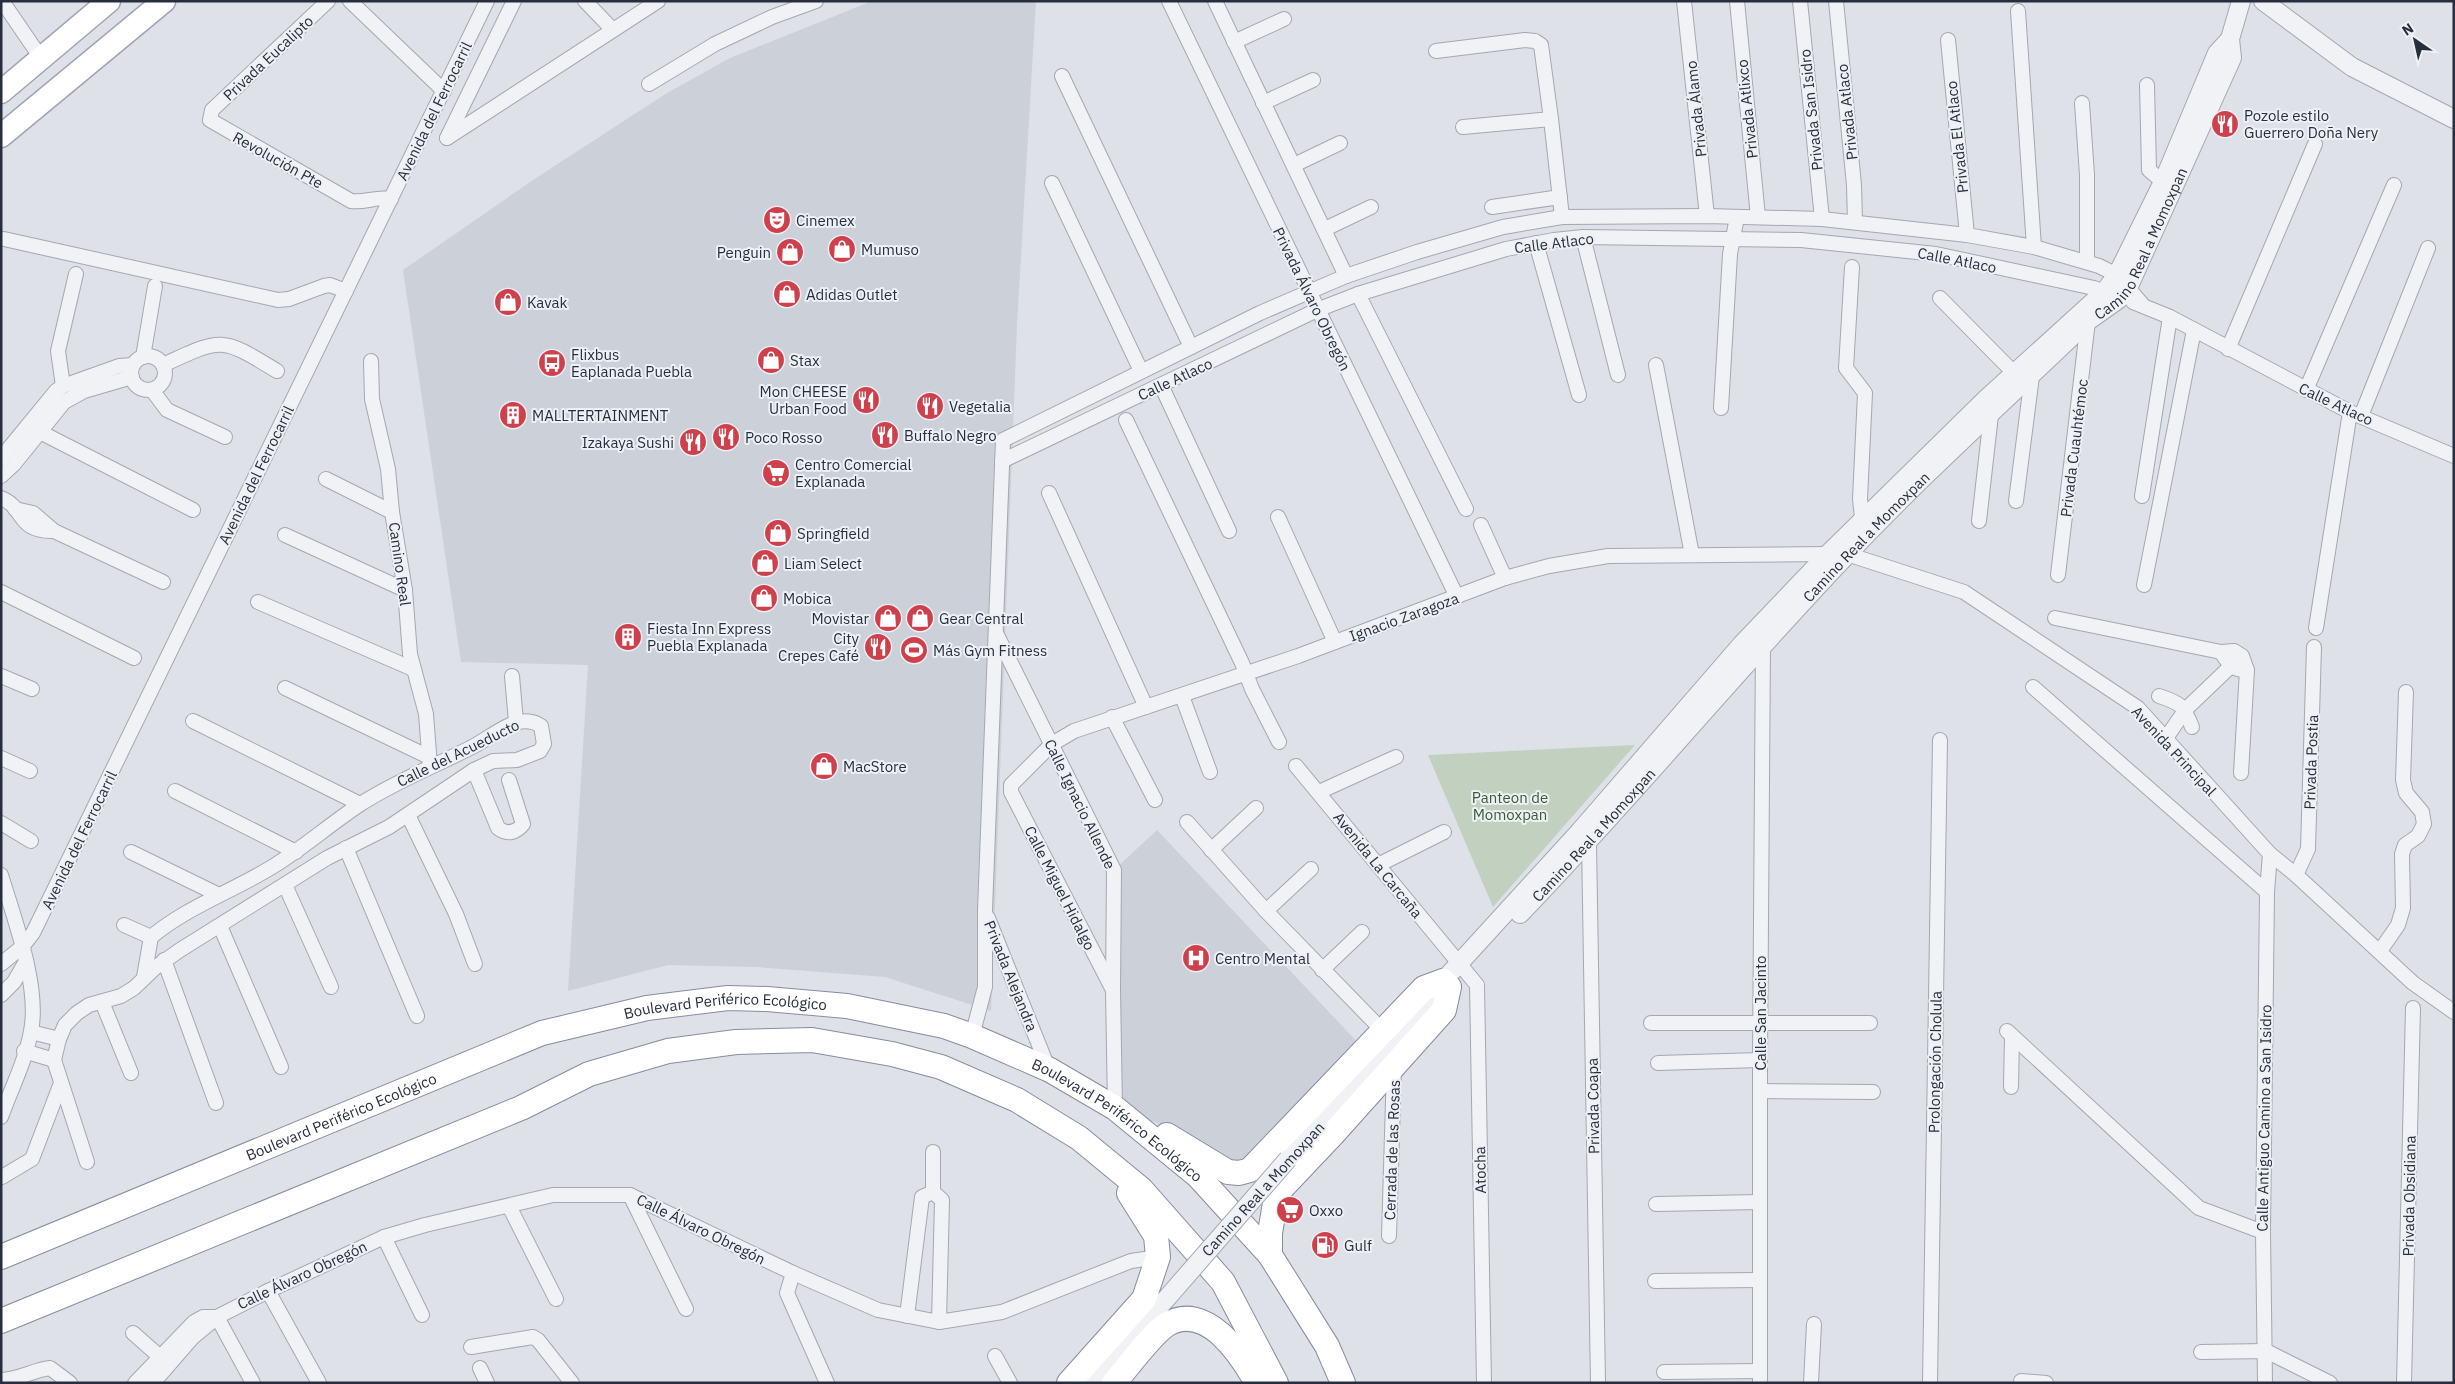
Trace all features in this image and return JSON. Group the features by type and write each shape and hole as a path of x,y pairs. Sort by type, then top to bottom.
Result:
{"highway":[{"path":"1115,1108 1154,1126 1223,1170 1233,1173 1245,1172 1255,1167 1382,1030 1424,988 1442,988 1444,1010 1280,1190 1274,1203 1270,1233 1270,1255"},
{"name":"Boulevard Periférico Ecológico","path":"1,1257 542,1033 594,1019 647,1008 728,998 767,999 847,1006 928,1022 972,1036 1050,1070 1115,1108 1198,1176 1270,1255 1327,1346 1343,1383"},
{"path":"1,1321 521,1108 590,1074 668,1051 736,1042 812,1040 892,1054 940,1067 976,1080 1017,1100 1079,1138 1141,1189 1224,1282 1276,1383"},
{"path":"1069,1383 1144,1299 1158,1257 1156,1236 1142,1211 1119,1178 1079,1138"},
{"path":"1114,1383 1161,1330 1174,1322 1189,1320 1201,1322 1227,1339 1240,1354 1257,1383"}],"main road":[{"path":"1,92 109,1"},
{"path":"1,136 164,1"}],"street":[{"path":"2,1 41,58"},
{"name":"Privada Eucalipto","path":"209,116 212,110 328,1"},
{"path":"350,1 444,91"},
{"name":"Avenida del Ferrocarril","path":"1,964 22,947 33,933 487,1"},
{"name":"Avenida del Ferrocarril","path":"514,1 447,138 614,30"},
{"path":"585,1 614,30 658,1"},
{"path":"649,84 715,44 772,17 816,1"},
{"name":"Privada Álvaro Obregón","path":"1169,1 1457,597"},
{"path":"1215,1 1346,276"},
{"name":"Privada Álamo","path":"1684,1 1706,216"},
{"name":"Privada Atlixco","path":"1737,1 1758,217"},
{"name":"Privada San Isidro","path":"1800,1 1822,218"},
{"name":"Privada Atlaco","path":"1836,1 1856,222"},
{"name":"Camino Real a Momoxpan","path":"2023,375 2088,321 2117,288 2232,58 2230,40 2241,1"},
{"path":"2262,1 2352,67 2454,119"},
{"path":"2018,11 2034,247"},
{"path":"1234,42 1284,19"},
{"name":"Privada El Atlaco","path":"1948,40 1967,235"},
{"name":"Camino Real a Momoxpan","path":"1092,1383 1288,1159 1442,988 1585,837 1763,643 1847,554 2023,375 2117,288 2216,53 2230,40"},
{"path":"1436,51 1535,41 1543,50 1562,217"},
{"name":"Calle Atlaco","path":"1062,76 1191,347"},
{"path":"1263,103 1313,80"},
{"path":"2147,85 2149,170 2163,182"},
{"path":"2082,102 2087,175 2086,262"},
{"name":"Revolución Pte","path":"209,116 213,124 351,201 358,202 383,197 391,199"},
{"path":"1463,128 1552,119"},
{"path":"1294,165 1340,143"},
{"path":"2228,349 2314,144"},
{"path":"1052,183 1141,371"},
{"path":"2306,390 2394,185"},
{"path":"1492,207 1560,197"},
{"path":"1325,229 1371,207"},
{"name":"Calle Atlaco","path":"2117,288 1936,254 1801,240 1583,237 1536,243 1506,249 1358,294 1317,310 1002,461 1002,440 1308,291 1346,276 1417,252 1503,227 1562,217 1706,216 1822,218 1967,235 2034,247 2086,262 2117,288 2142,304 2306,390 2356,414 2454,456"},
{"path":"1721,408 1732,239 1737,217"},
{"path":"1503,227 1506,249"},
{"path":"1936,254 1937,232"},
{"path":"1583,237 1618,375"},
{"path":"4,239 278,300 289,299 330,285 346,291"},
{"path":"1536,243 1579,396"},
{"path":"2316,628 2356,414 2428,248"},
{"path":"1852,267 1846,368 1864,393 1860,499 1862,518"},
{"path":"63,386 58,351 76,274"},
{"path":"155,286 136,366 137,386 152,390 166,410 225,437"},
{"path":"1358,294 1466,509"},
{"path":"1940,298 2023,375 2016,501"},
{"path":"2142,496 2170,317"},
{"name":"Privada Cuauhtémoc","path":"2058,575 2088,321"},
{"path":"2144,585 2194,330"},
{"path":"163,365 203,346 226,344 237,347 277,371"},
{"path":"152,390 164,381 166,375 163,365 155,357 72,396 64,402 3,475 7,502 33,513 54,531 163,582"},
{"name":"Camino Real","path":"370,361 372,399 385,447 392,512 405,590 413,668 426,714 430,761"},
{"path":"1656,365 1692,555"},
{"path":"4,450 63,386 119,366 136,366"},
{"path":"1127,378 1136,397"},
{"path":"1161,385 1229,531"},
{"path":"1979,520 1991,408"},
{"name":"Camino Real a Momoxpan","path":"1585,837 1742,644 1862,518 1991,408"},
{"path":"1126,420 1247,674 1252,689 1279,742"},
{"path":"40,432 193,510"},
{"path":"972,1036 985,987 985,910 1002,461"},
{"path":"326,479 392,512"},
{"path":"1048,493 1146,707"},
{"path":"1278,516 1335,642"},
{"path":"1481,525 1505,578"},
{"path":"285,535 405,590"},
{"name":"Ignacio Zaragoza","path":"1011,785 1052,744 1074,731 1247,674 1505,578 1549,566 1608,556 1828,554"},
{"name":"Avenida Principal","path":"1828,554 1847,554 1964,592 2138,708 2270,854 2296,875 2413,983 2454,1012"},
{"path":"1,592 134,658"},
{"path":"258,602 413,668"},
{"path":"2055,618 2221,652 2234,650 2242,656 2247,670 2241,773"},
{"name":"Calle Ignacio Allende","path":"996,632 1114,870 1113,990 1115,1108"},
{"name":"Calle San Jacinto","path":"1760,1377 1763,643"},
{"name":"Privada Postia","path":"2296,875 2308,849 2314,646"},
{"path":"2221,652 2231,666 2238,670 2247,670"},
{"path":"2166,738 2186,719 2231,666"},
{"path":"1,676 32,689"},
{"path":"512,676 516,722"},
{"path":"2033,687 2267,892"},
{"path":"285,688 430,761"},
{"path":"2380,951 2398,925 2403,908 2402,854 2405,845 2418,836 2424,824 2422,812 2406,793 2403,780 2406,692"},
{"path":"1182,696 1210,772"},
{"path":"2159,696 2175,701 2186,719"},
{"path":"1112,717 1155,800"},
{"name":"Calle del Acueducto","path":"54,1060 59,1039 77,1012 134,988 164,960 327,858 408,815 474,770 493,761 517,760 540,751 544,744 541,726 526,720 516,722 471,748 430,761 360,804 296,852 219,895 151,937"},
{"path":"193,721 360,804"},
{"name":"Prolongación Cholula","path":"1930,1383 1940,740"},
{"path":"1319,792 1396,757"},
{"path":"1,758 30,771"},
{"name":"Avenida La Carcaña","path":"1296,766 1463,967"},
{"path":"474,770 498,828 503,832 517,830 523,824 509,780"},
{"name":"Calle Miguel Hidalgo","path":"1011,785 1011,792 1113,990"},
{"path":"175,791 296,852"},
{"path":"1211,850 1256,808"},
{"path":"408,815 456,914 475,964"},
{"path":"1187,822 1266,911 1382,1030"},
{"path":"1,823 32,840"},
{"path":"1378,865 1444,832"},
{"name":"Privada Coapa","path":"1585,837 1598,1383"},
{"path":"317,838 327,858"},
{"path":"346,848 417,1016"},
{"path":"132,852 219,895"},
{"name":"Calle Antiguo Camino a San Isidro","path":"2265,1383 2263,1232 2267,892 2270,854"},
{"path":"1266,911 1312,869"},
{"path":"1,875 22,947 33,1000 31,1032 1,1117"},
{"path":"285,885 331,987"},
{"name":"Privada Alejandra","path":"985,910 1050,1070"},
{"path":"124,925 151,937 144,977"},
{"path":"220,926 281,1067"},
{"path":"1322,970 1362,932"},
{"path":"164,960 216,1103"},
{"path":"1,994 14,982 26,963"},
{"name":"Atocha","path":"1463,967 1477,985 1484,1383"},
{"path":"102,1002 131,1073"},
{"name":"Privada Obsidiana","path":"2404,1383 2413,1008"},
{"path":"1651,1023 1870,1023"},
{"path":"31,1032 59,1039"},
{"path":"2011,1087 2010,1033 2199,1208 2263,1232"},
{"path":"24,1051 54,1060 60,1083 88,1162"},
{"path":"1658,1063 1760,1060"},
{"name":"Cerrada de las Rosas","path":"1389,1236 1394,1065"},
{"path":"2,1177 32,1159 60,1083"},
{"path":"1760,1091 1873,1092"},
{"path":"933,1152 933,1192 942,1200 938,1322"},
{"path":"907,1316 922,1197 933,1192"},
{"name":"Calle Álvaro Obregón","path":"153,1383 193,1338 217,1317 268,1291 384,1237 425,1225 553,1195 630,1195 793,1273 878,1310 938,1322 1002,1312 1130,1261 1158,1257"},
{"path":"630,1195 686,1309"},
{"path":"1656,1204 1760,1202"},
{"path":"509,1206 556,1299"},
{"path":"384,1237 422,1316"},
{"path":"793,1273 787,1293 827,1383"},
{"path":"1655,1281 1760,1280"},
{"path":"268,1291 319,1383"},
{"path":"135,1383 159,1356 194,1322 203,1317 217,1317 253,1383"},
{"path":"1811,1383 1814,1324"},
{"path":"133,1333 159,1356"},
{"path":"471,1347 533,1337 538,1340 572,1383"},
{"path":"2201,1352 2266,1351 2330,1383"},
{"path":"995,1356 1010,1383"},
{"path":"1,1380 13,1380 40,1369 50,1368 70,1383"},
{"path":"480,1368 487,1383"},
{"path":"1664,1372 1760,1377"},
{"path":"2021,1381 2046,1383"}],"shaded area":[{"path":"872,1 1036,1 1017,324 991,1011 885,977 756,967 668,965 568,991 588,665 461,662 403,270 536,178 667,93 730,58"},
{"name":"Centro Mental","path":"1157,830 1362,1047 1236,1169 1163,1125 1115,1108 1114,870"}],"green space":[{"name":"Panteon de Momoxpan","path":"1635,745 1493,907 1428,755"}],"place":[{"name":"Pozole estilo Guerrero Doña Nery","path":"2225,124"},
{"name":"Cinemex","path":"777,220"},
{"name":"Mumuso","path":"842,249"},
{"name":"Penguin","path":"790,252"},
{"name":"Adidas Outlet","path":"787,294"},
{"name":"Kavak","path":"508,302"},
{"name":"Stax","path":"771,360"},
{"name":"Flixbus Eaplanada Puebla","path":"552,363"},
{"name":"Mon CHEESE Urban Food","path":"866,400"},
{"name":"Vegetalia","path":"930,406"},
{"name":"MALLTERTAINMENT","path":"513,415"},
{"name":"Buffalo Negro","path":"885,435"},
{"name":"Poco Rosso","path":"726,437"},
{"name":"Izakaya Sushi","path":"693,442"},
{"name":"Centro Comercial Explanada","path":"776,473"},
{"name":"Springfield","path":"778,533"},
{"name":"Liam Select","path":"765,563"},
{"name":"Mobica","path":"764,598"},
{"name":"Movistar","path":"888,618"},
{"name":"Gear Central","path":"920,618"},
{"name":"Fiesta Inn Express Puebla Explanada","path":"628,637"},
{"name":"City Crepes Café","path":"878,647"},
{"name":"Más Gym Fitness","path":"914,650"},
{"name":"MacStore","path":"824,766"},
{"name":"Centro Mental","path":"1196,958"},
{"name":"Oxxo","path":"1290,1210"},
{"name":"Gulf","path":"1325,1245"}]}
